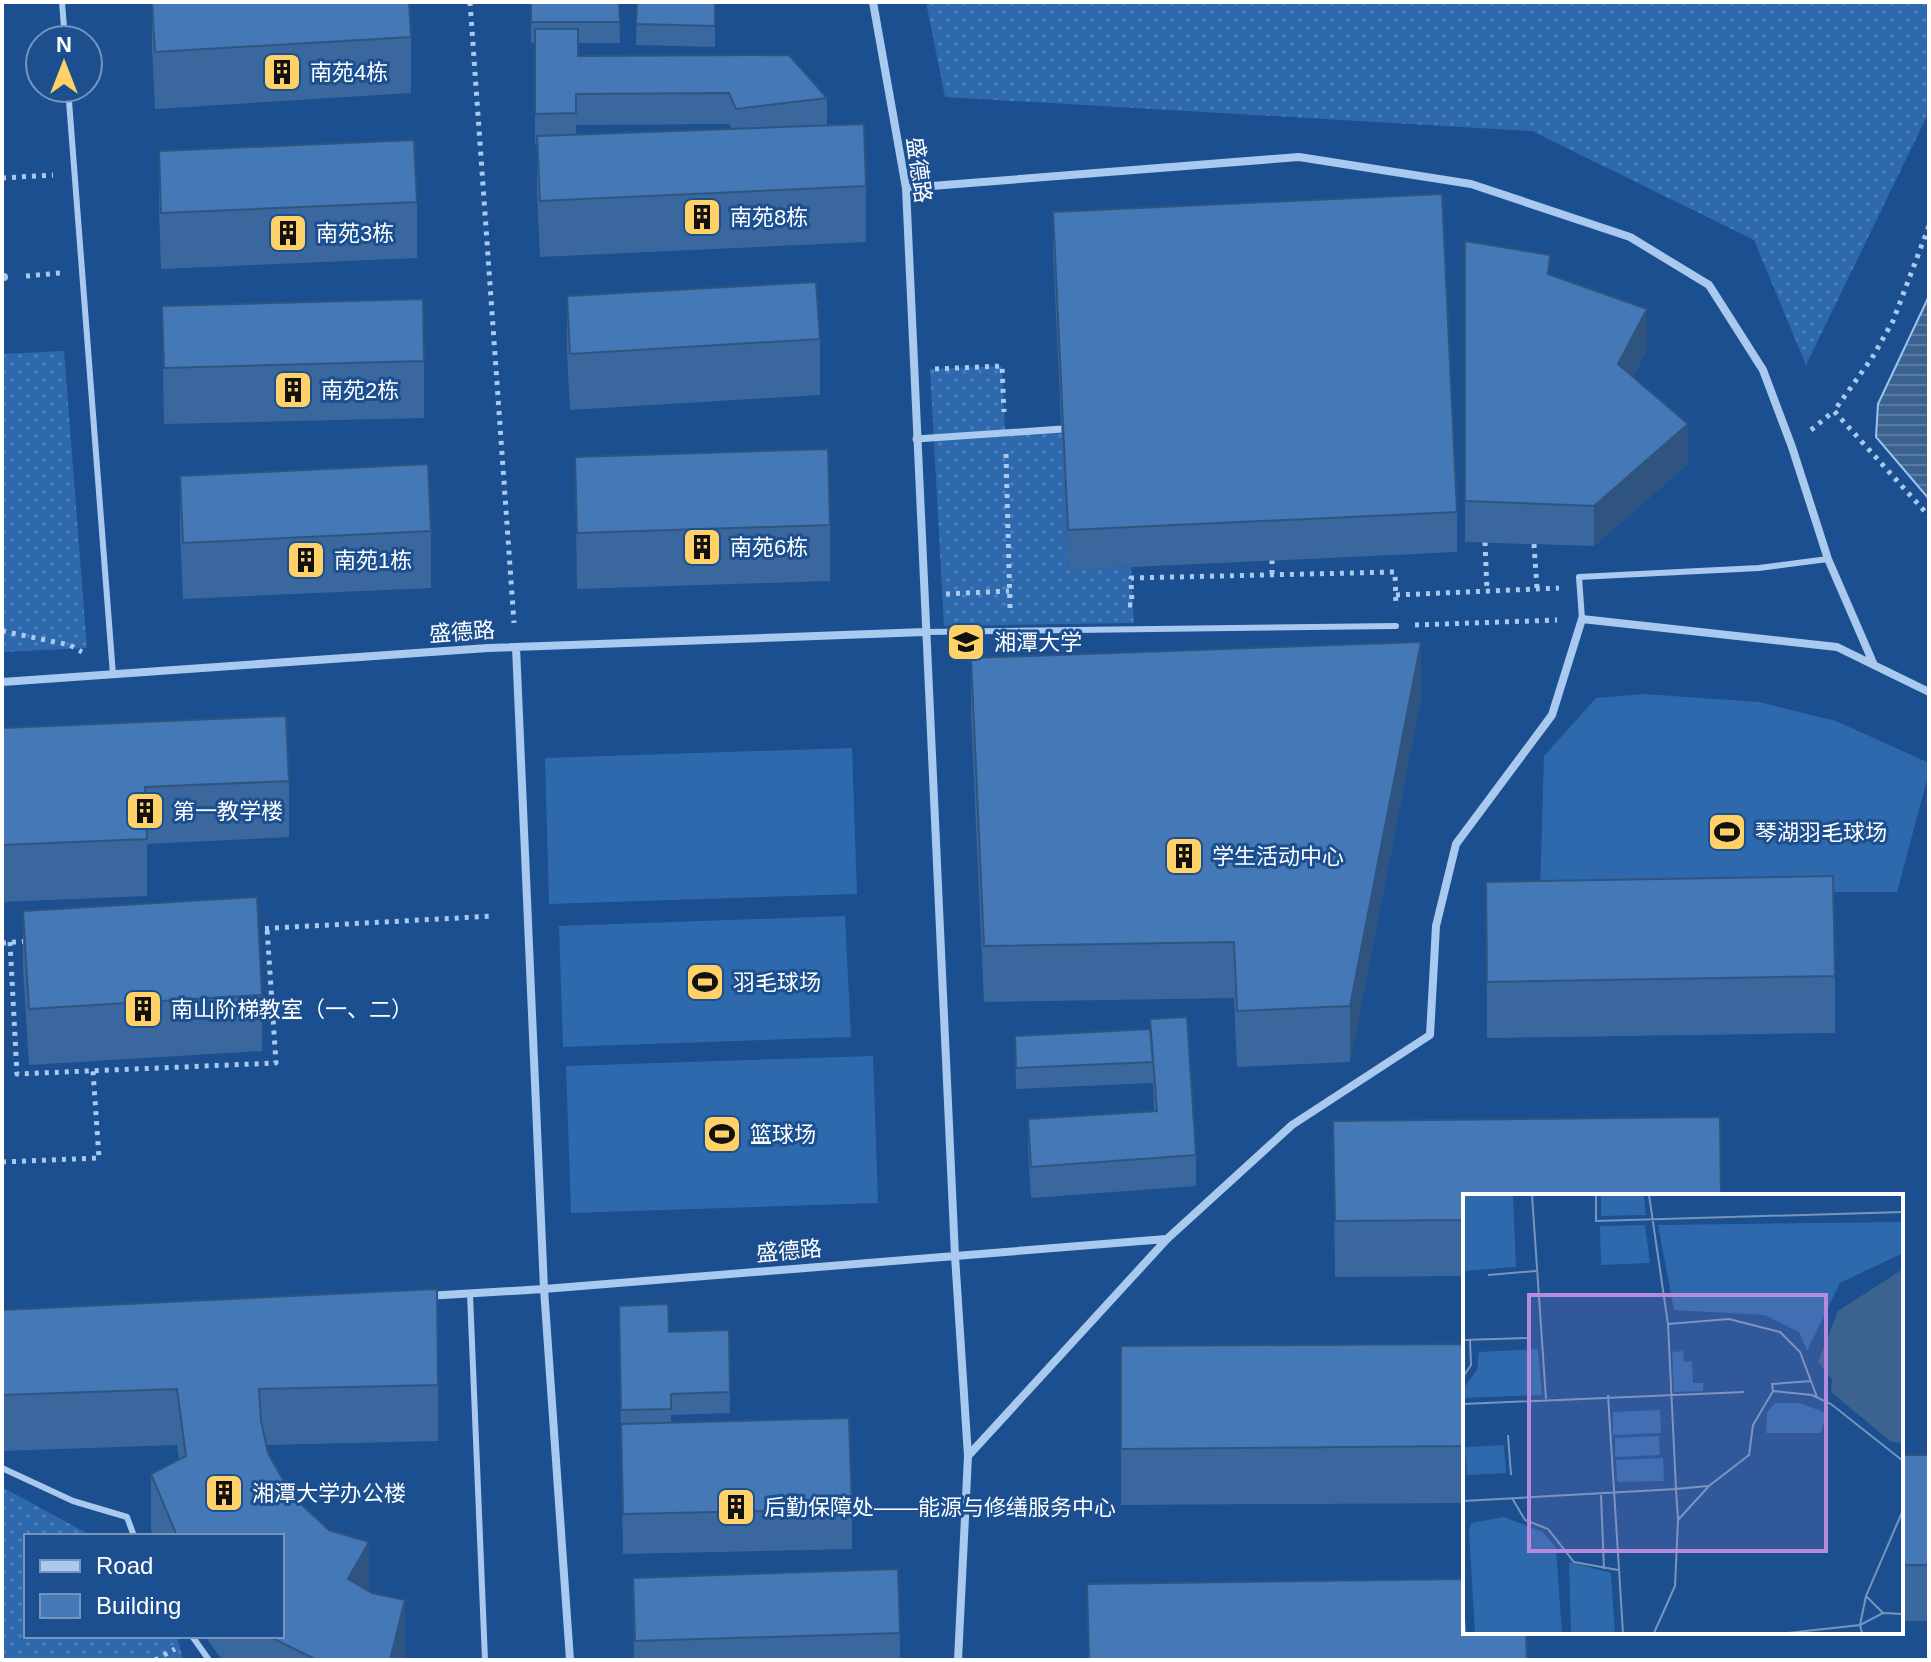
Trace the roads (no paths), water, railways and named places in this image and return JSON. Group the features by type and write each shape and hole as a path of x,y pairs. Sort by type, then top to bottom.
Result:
{"street":[{"name":"盛德路","path":"410,1297 955,1256 906,188 873,2"},
{"path":"906,188 1299,157 1471,184 1630,237 1709,285 1763,370 1828,559 1874,665"},
{"path":"916,439 1062,429"},
{"path":"968,1456 1167,1239 1292,1125 1430,1035 1436,926 1456,844 1552,715 1582,619 1837,647 1929,692"},
{"name":"盛德路","path":"2,682 516,647 925,632"},
{"path":"516,647 544,1289 570,1660"},
{"path":"958,1660 968,1456 955,1256 1167,1239"}],"lane":[{"path":"62,2 64,24"},
{"path":"69,104 114,676"},
{"path":"1582,619 1579,577 1759,568 1828,559"},
{"name":"盛德路","path":"925,632 1396,626"},
{"path":"470,1294 485,1660"},
{"path":"2,1468 73,1501 127,1517 133,1534"},
{"path":"193,1638 209,1660"}],"place":[{"name":"南苑4栋","path":"282,72"},
{"name":"南苑8栋","path":"702,217"},
{"name":"南苑3栋","path":"288,233"},
{"name":"南苑2栋","path":"293,390"},
{"name":"南苑6栋","path":"702,547"},
{"name":"南苑1栋","path":"306,560"},
{"name":"湘潭大学","path":"966,642"},
{"name":"第一教学楼","path":"145,811"},
{"name":"琴湖羽毛球场","path":"1727,832"},
{"name":"学生活动中心","path":"1184,856"},
{"name":"羽毛球场","path":"705,982"},
{"name":"南山阶梯教室（一、二）","path":"143,1009"},
{"name":"篮球场","path":"722,1134"},
{"name":"湘潭大学办公楼","path":"224,1493"},
{"name":"后勤保障处——能源与修缮服务中心","path":"736,1507"}]}
